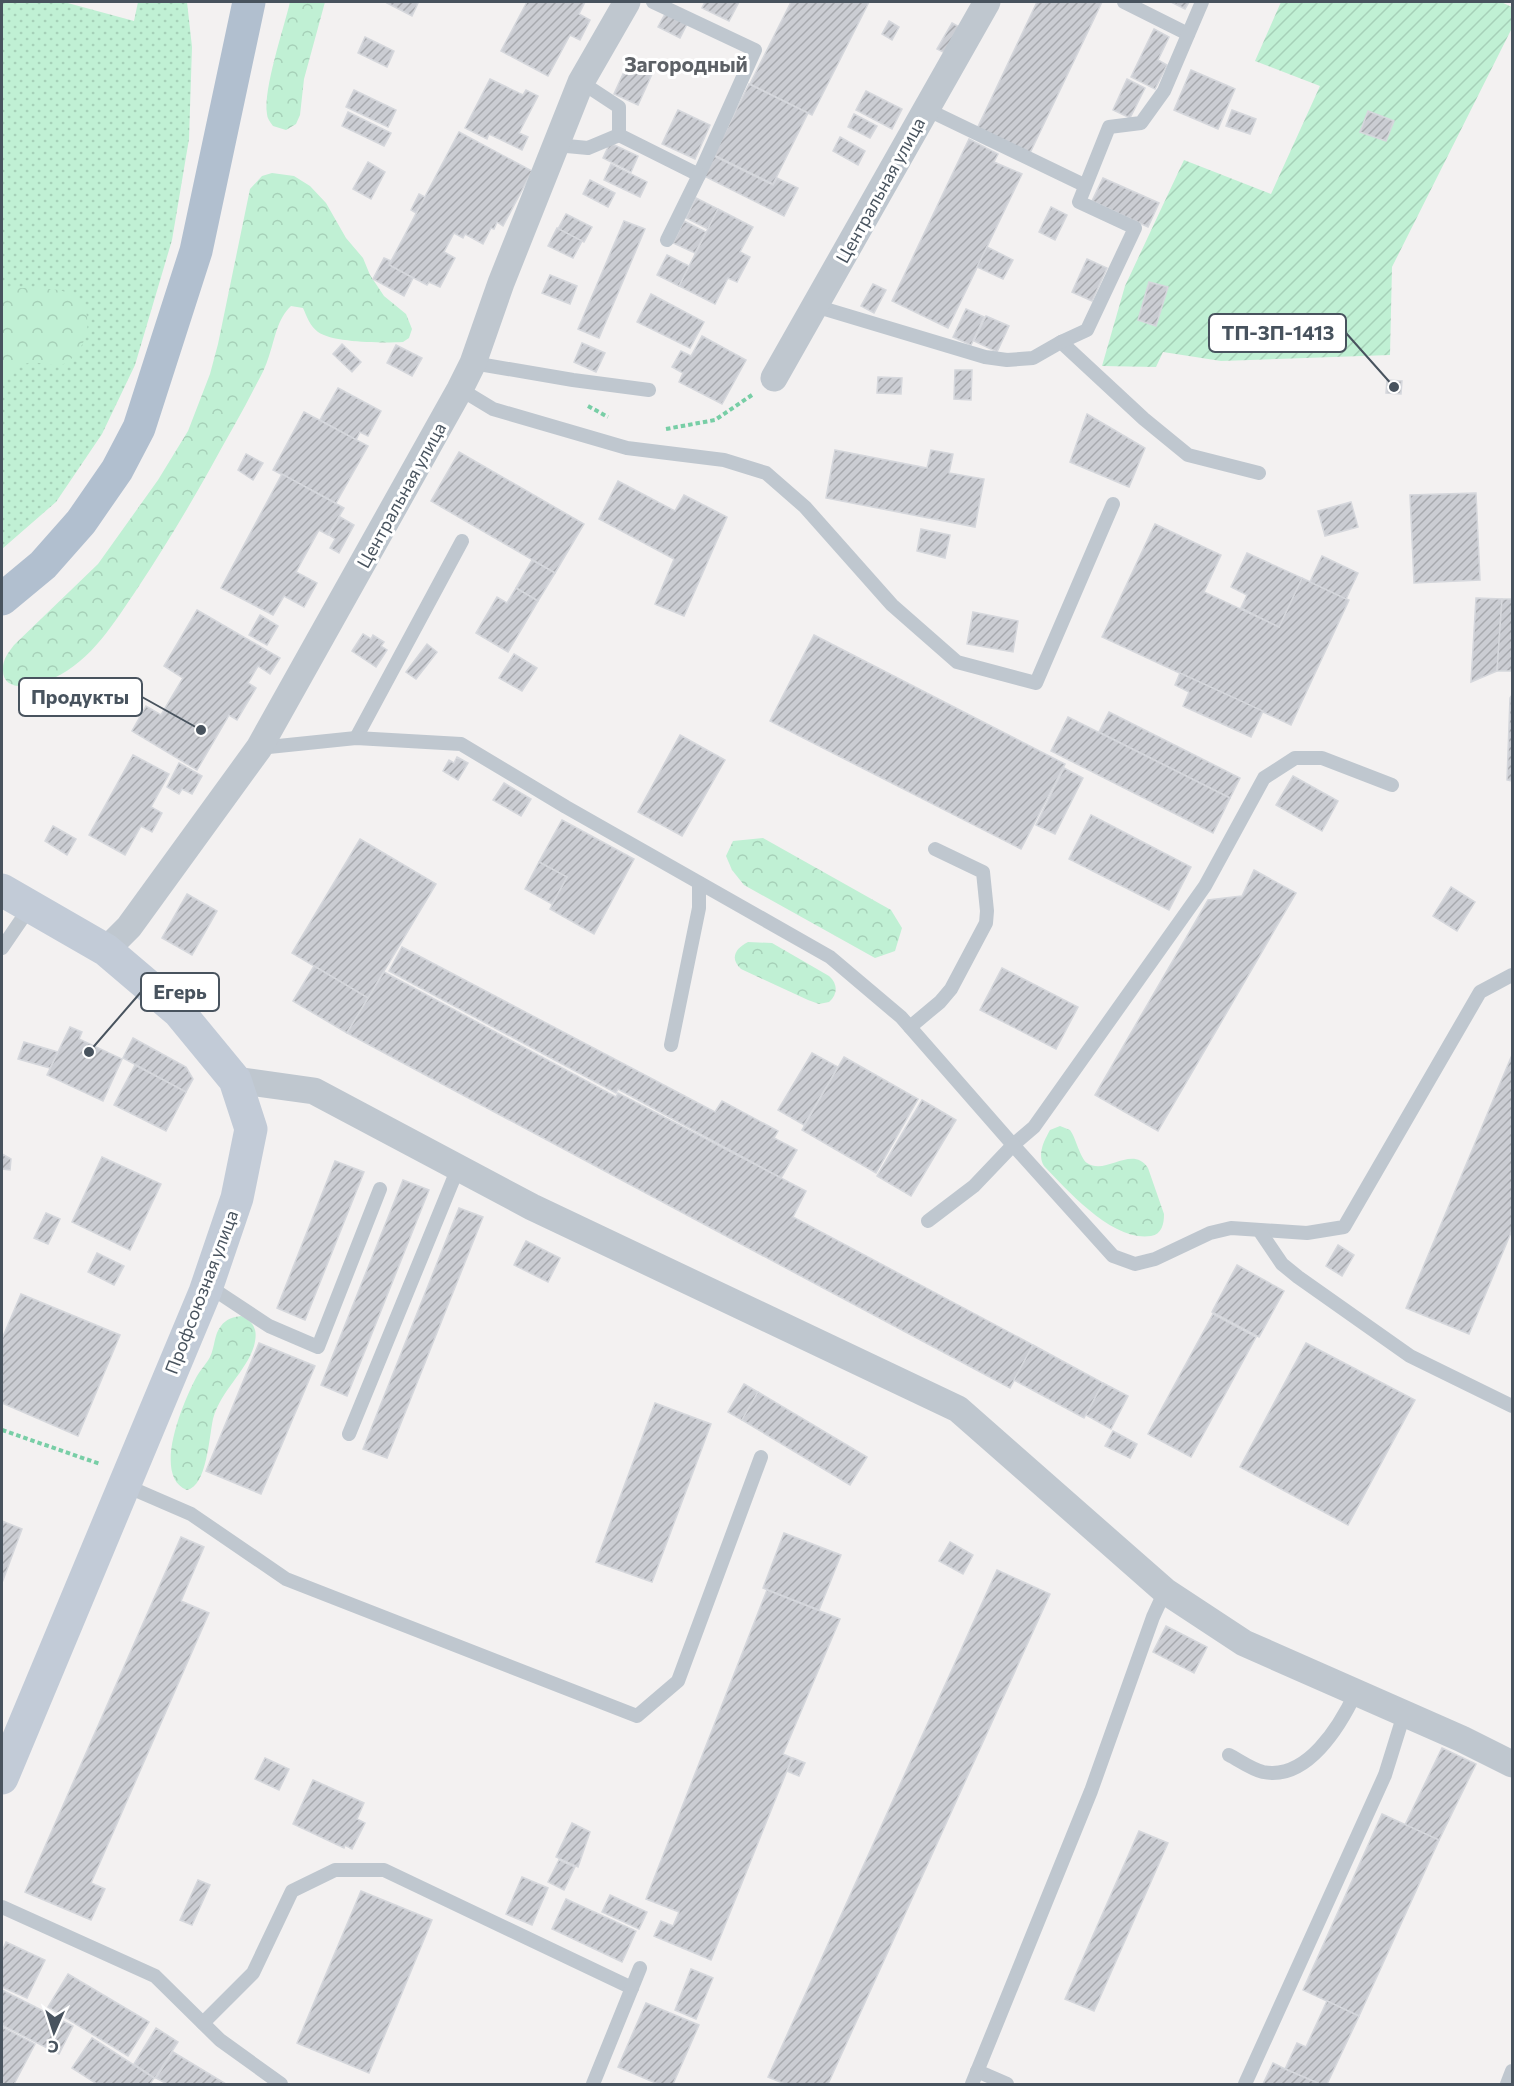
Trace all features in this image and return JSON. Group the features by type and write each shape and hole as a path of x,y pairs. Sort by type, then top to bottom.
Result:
{"main road":[{"path":"2,599 43,565 81,522 117,470 138,428 196,251 249,2"}],"street":[{"name":"Центральная улица","path":"106,950 129,927 259,748 460,389 473,363 501,283 581,82 627,2"},
{"name":"Центральная улица","path":"774,378 987,2"},
{"name":"Профсоюзная улица","path":"2,890 106,950 179,1012 234,1080 251,1129 237,1198 207,1285 2,1778"},
{"path":"234,1080 314,1091 532,1207 958,1409 1165,1590 1244,1643 1462,1739 1512,1764"}],"lane":[{"path":"653,2 755,50 667,240"},
{"path":"1125,2 1188,34"},
{"path":"815,306 984,357 1007,360 1033,358 1087,330 1135,228 1079,202 1084,185 1109,127 1141,123 1164,92 1202,2"},
{"path":"581,82 619,107 619,135"},
{"path":"926,109 1084,185"},
{"path":"556,145 588,148 619,135 699,175"},
{"path":"1061,342 1144,419 1188,455 1259,473"},
{"path":"473,363 649,390"},
{"path":"460,389 493,409 627,448 724,460 766,473 805,507 891,605 957,662 1036,683 1113,504"},
{"path":"356,738 462,541"},
{"path":"259,748 356,738 461,744 566,807 830,957 901,1017 1113,1256 1135,1264 1155,1259 1210,1233 1231,1228 1307,1233 1344,1227 1480,992 1512,975"},
{"path":"928,1221 974,1186 1013,1145 1034,1128 1205,886 1264,778 1295,758 1322,758 1392,785"},
{"path":"910,1027 940,1002 951,988 986,923 983,872 935,849"},
{"path":"670,1045 699,908 699,883"},
{"path":"3,943 30,907"},
{"path":"349,1434 458,1168"},
{"path":"207,1285 268,1326 318,1347 380,1190"},
{"path":"1258,1230 1282,1264 1410,1356 1512,1406"},
{"path":"126,1479 190,1514 286,1579 637,1716 678,1681 761,1457"},
{"path":"972,2085 1092,1791 1153,1617 1165,1590"},
{"path":"1229,1755 1261,1771 1276,1773 1293,1769 1326,1743 1343,1718 1356,1692"},
{"path":"1245,2085 1385,1775 1404,1714"},
{"path":"203,2023 253,1973 292,1891 335,1870 384,1870 632,1988"},
{"path":"2,1907 155,1976 220,2040 281,2085"},
{"path":"593,2085 640,1968"},
{"path":"977,2071 1007,2085"},
{"path":"1507,2085 1512,2071"}],"path":[{"path":"2,1430 126,1479"}],"green space":[{"path":"2,2 64,2 134,21 138,2 187,2 192,47 189,139 172,240 135,365 102,434 56,502 2,549"},
{"path":"290,2 325,2 304,79 300,115 296,124 286,130 273,126 267,116 267,103 271,74"},
{"path":"1281,2 1501,2 1512,7 1512,28 1392,267 1390,355 1221,361 1163,352 1156,367 1102,366 1125,286 1184,160 1271,194 1320,86 1255,61"},
{"path":"272,173 294,176 310,186 326,203 346,238 363,258 370,275 384,296 406,314 412,329 409,338 403,342 359,342 325,336 315,330 303,308 291,306 279,323 262,375 210,469 156,560 111,627 80,661 54,678 23,686 9,683 4,677 3,665 14,645 98,564 158,480 188,431 210,374 218,344 250,189 262,176"},
{"path":"2,289 58,290 80,301 87,314 85,338 77,352 66,363 61,365 25,364 2,379"},
{"path":"763,838 891,910 902,928 895,951 875,958 744,885 732,870 726,856 733,841"},
{"path":"748,942 772,943 829,976 835,986 834,996 829,1002 819,1004 741,969 735,957 737,950"},
{"path":"1060,1126 1070,1130 1082,1157 1094,1166 1127,1159 1142,1161 1148,1168 1164,1214 1163,1225 1158,1233 1151,1236 1136,1236 1107,1223 1078,1201 1044,1166 1041,1152 1044,1143 1050,1130"},
{"path":"241,1316 250,1321 254,1328 256,1336 254,1346 217,1409 203,1471 194,1487 187,1490 177,1482 172,1470 171,1454 179,1419 197,1376 210,1357 219,1329 227,1320"}],"building":[{"path":"388,2 416,2 418,3 412,16"},
{"path":"527,2 585,2 579,14 590,20 580,40 570,35 548,76 501,51"},
{"path":"705,2 739,2 729,21 702,8"},
{"path":"791,2 869,2 812,115 750,84"},
{"path":"1037,2 1102,2 1029,155 976,131"},
{"path":"1171,2 1189,2 1185,9"},
{"path":"665,14 687,24 680,38 658,27"},
{"path":"889,21 899,27 892,40 882,34"},
{"path":"952,23 963,29 949,55 937,49"},
{"path":"1154,29 1169,37 1158,60 1167,65 1155,89 1131,77"},
{"path":"365,37 394,51 387,67 358,53"},
{"path":"628,63 652,74 638,105 614,94"},
{"path":"1191,70 1235,89 1218,129 1174,110"},
{"path":"490,79 523,95 526,90 538,96 519,133 528,137 522,150 489,134 487,139 465,128"},
{"path":"1127,79 1145,88 1130,118 1113,110"},
{"path":"749,84 808,113 773,184 714,155"},
{"path":"354,90 396,110 388,127 346,107"},
{"path":"866,91 902,109 892,129 856,110"},
{"path":"678,110 710,125 695,159 662,144"},
{"path":"1232,110 1256,119 1250,134 1226,126"},
{"path":"1368,111 1394,121 1386,141 1360,132"},
{"path":"348,112 391,133 384,146 342,126"},
{"path":"854,114 877,126 870,138 848,127"},
{"path":"459,132 532,171 503,226 497,222 494,229 491,228 483,244 465,234 463,238 454,233 444,252 455,258 440,287 429,282 427,285 389,265"},
{"path":"840,137 865,151 858,165 833,151"},
{"path":"969,139 998,154 994,162 1022,174 948,328 892,301"},
{"path":"610,143 638,156 631,172 603,158"},
{"path":"714,156 773,185 777,178 798,188 784,216 704,176"},
{"path":"368,162 385,172 371,199 353,189"},
{"path":"611,164 647,182 640,197 604,180"},
{"path":"1103,178 1159,203 1148,227 1092,201"},
{"path":"590,180 615,193 608,207 583,194"},
{"path":"419,194 425,197 416,213 411,210"},
{"path":"696,198 718,209 708,229 686,218"},
{"path":"1051,207 1067,215 1055,240 1039,232"},
{"path":"718,209 753,227 740,252 750,257 737,282 728,278 715,304 679,286"},
{"path":"566,214 592,227 584,242 558,229"},
{"path":"624,221 645,229 599,338 578,329"},
{"path":"684,221 706,232 695,253 673,243"},
{"path":"557,228 582,241 573,258 548,246"},
{"path":"987,247 1013,260 1003,279 977,267"},
{"path":"667,255 689,266 679,286 657,275"},
{"path":"384,258 391,261 389,265 413,278 404,296 373,279"},
{"path":"1087,259 1107,268 1092,301 1072,292"},
{"path":"550,275 577,286 570,304 542,293"},
{"path":"1149,282 1168,287 1156,326 1138,320"},
{"path":"873,284 886,290 874,313 861,306"},
{"path":"651,294 704,322 690,348 637,322"},
{"path":"966,309 984,317 971,345 953,337"},
{"path":"986,316 1009,326 997,352 974,341"},
{"path":"702,336 746,360 722,404 679,382 683,373 672,367 681,351 691,356"},
{"path":"582,343 605,353 596,372 574,362"},
{"path":"342,344 361,362 352,372 333,354"},
{"path":"396,345 422,358 412,376 387,363"},
{"path":"955,370 972,370 971,400 954,399"},
{"path":"878,377 902,378 901,394 877,393"},
{"path":"1387,380 1402,381 1401,394 1386,393"},
{"path":"338,388 381,411 368,436 360,432 356,440 320,420"},
{"path":"304,412 368,446 336,503 273,470"},
{"path":"1087,414 1145,448 1129,487 1070,462"},
{"path":"835,450 927,468 931,450 953,454 949,473 984,479 975,527 826,498"},
{"path":"459,452 584,524 555,573 431,501"},
{"path":"246,454 263,463 253,480 238,470"},
{"path":"282,474 344,508 328,535 319,530 296,572 317,583 304,607 284,596 273,615 221,588"},
{"path":"618,481 675,511 684,495 727,517 684,616 655,604 674,559 599,519"},
{"path":"1476,493 1480,580 1414,583 1410,495"},
{"path":"1351,502 1358,527 1325,536 1318,511"},
{"path":"340,517 354,525 339,553 330,548 335,539 329,535"},
{"path":"1155,524 1221,555 1204,592 1279,627 1302,578 1349,600 1291,725 1102,637"},
{"path":"921,529 950,535 945,558 917,551"},
{"path":"1247,553 1302,578 1279,627 1241,608 1247,595 1231,587"},
{"path":"1322,556 1358,573 1346,599 1310,582"},
{"path":"532,560 555,573 538,601 516,588"},
{"path":"516,588 538,601 508,652 476,633 497,597 507,603"},
{"path":"1476,598 1502,599 1497,671 1471,682"},
{"path":"1502,599 1512,599 1512,671 1497,671"},
{"path":"197,610 280,658 270,674 258,666 248,683 256,688 237,720 229,715 197,770 132,731 146,706 161,715 183,678 164,666"},
{"path":"973,612 1018,621 1013,652 967,644"},
{"path":"260,615 278,626 267,645 249,635"},
{"path":"363,634 371,639 373,635 384,642 381,646 387,650 376,667 352,651"},
{"path":"814,635 1065,764 1021,849 770,721"},
{"path":"427,644 437,652 416,679 406,672"},
{"path":"514,654 537,668 522,691 499,678"},
{"path":"1180,673 1263,711 1251,737 1183,706 1189,692 1175,685"},
{"path":"1512,695 1512,781 1507,780 1510,698"},
{"path":"1109,712 1240,778 1230,798 1099,732"},
{"path":"1068,717 1230,798 1213,833 1051,751"},
{"path":"680,735 725,760 682,836 638,812"},
{"path":"133,755 169,774 151,807 162,813 152,832 141,826 125,855 89,835"},
{"path":"457,757 468,763 458,780 443,771 449,760 454,763"},
{"path":"179,763 202,776 192,794 182,789 179,794 167,787"},
{"path":"1064,768 1083,778 1055,834 1036,825"},
{"path":"1293,776 1338,801 1322,831 1276,805"},
{"path":"504,783 531,799 521,816 493,800"},
{"path":"1091,815 1191,867 1169,910 1069,859"},
{"path":"562,820 634,859 594,934 550,909 567,877 539,862"},
{"path":"53,826 76,839 67,855 45,841"},
{"path":"360,839 436,884 368,998 292,953"},
{"path":"539,862 567,877 552,904 525,889"},
{"path":"1254,870 1296,893 1158,1131 1095,1095 1208,900 1242,896"},
{"path":"1451,887 1475,902 1457,931 1433,916"},
{"path":"187,894 217,911 192,955 162,938"},
{"path":"402,947 715,1112 722,1101 778,1131 774,1138 797,1150 781,1178 618,1089 616,1093 389,971"},
{"path":"314,966 368,998 347,1033 293,1001"},
{"path":"1002,968 1078,1007 1056,1049 980,1010"},
{"path":"384,972 616,1097 618,1093 806,1191 793,1217 1033,1345 1010,1388 347,1033"},
{"path":"70,1027 82,1032 79,1039 122,1059 103,1101 47,1075"},
{"path":"133,1038 186,1067 193,1079 186,1092 123,1058"},
{"path":"24,1042 58,1052 50,1068 18,1059"},
{"path":"812,1053 838,1067 804,1125 778,1110"},
{"path":"1512,1055 1512,1230 1469,1334 1406,1308"},
{"path":"844,1057 918,1099 876,1173 802,1130"},
{"path":"135,1065 186,1092 166,1131 114,1105"},
{"path":"922,1100 956,1120 911,1196 877,1176"},
{"path":"2,1154 11,1159 10,1170 2,1169"},
{"path":"102,1157 161,1184 130,1250 72,1222"},
{"path":"335,1161 364,1172 305,1320 277,1308"},
{"path":"403,1180 429,1190 347,1396 321,1385"},
{"path":"459,1208 483,1217 387,1458 363,1449"},
{"path":"46,1213 60,1219 48,1244 34,1238"},
{"path":"526,1241 560,1258 548,1282 514,1265"},
{"path":"1338,1245 1354,1255 1342,1276 1326,1266"},
{"path":"97,1253 124,1266 114,1285 88,1272"},
{"path":"1237,1265 1284,1291 1259,1337 1212,1312"},
{"path":"21,1294 120,1335 78,1436 2,1403 2,1339"},
{"path":"1213,1314 1256,1337 1191,1457 1148,1434"},
{"path":"259,1343 315,1366 261,1494 206,1471"},
{"path":"1306,1343 1415,1400 1348,1525 1240,1467"},
{"path":"1033,1345 1103,1383 1084,1418 1014,1380"},
{"path":"1103,1383 1128,1396 1111,1429 1086,1415"},
{"path":"744,1384 758,1392 742,1420 728,1412"},
{"path":"758,1392 867,1457 850,1485 742,1420"},
{"path":"655,1403 711,1424 652,1582 596,1562"},
{"path":"1113,1431 1137,1444 1130,1458 1105,1446"},
{"path":"2,1521 22,1529 2,1583"},
{"path":"784,1533 841,1555 819,1610 763,1588"},
{"path":"181,1537 204,1547 181,1601 209,1613 91,1883 105,1889 91,1920 25,1892"},
{"path":"950,1542 973,1555 963,1574 939,1561"},
{"path":"997,1570 1050,1594 828,2084 785,2084 768,2077"},
{"path":"767,1590 840,1619 783,1754 792,1758 711,1960 654,1936 661,1921 673,1926 679,1912 646,1899"},
{"path":"1166,1626 1207,1647 1194,1673 1153,1652"},
{"path":"1442,1748 1476,1764 1439,1840 1405,1825"},
{"path":"265,1758 289,1769 279,1790 255,1779"},
{"path":"793,1758 805,1763 799,1776 787,1771"},
{"path":"313,1780 364,1803 357,1819 365,1823 352,1849 345,1845 344,1848 293,1824"},
{"path":"1382,1814 1439,1840 1359,2016 1303,1990"},
{"path":"572,1823 590,1832 578,1867 556,1857"},
{"path":"1139,1831 1168,1843 1094,2011 1065,1999"},
{"path":"559,1860 575,1867 564,1890 548,1882"},
{"path":"522,1877 548,1888 532,1925 506,1914"},
{"path":"198,1880 210,1885 192,1925 180,1920"},
{"path":"361,1891 432,1920 369,2073 297,2043"},
{"path":"610,1895 647,1912 639,1929 602,1912"},
{"path":"566,1899 636,1931 622,1962 552,1929"},
{"path":"6,1942 45,1960 27,1998 2,1987 2,1952"},
{"path":"691,1969 713,1978 696,2019 675,2010"},
{"path":"68,1974 149,2022 128,2056 48,2007"},
{"path":"2,1990 73,2026 59,2054 2,2025"},
{"path":"1327,2001 1359,2016 1327,2084 1320,2084 1285,2069 1297,2043 1306,2047"},
{"path":"646,2003 699,2025 673,2084 658,2084 618,2067"},
{"path":"2,2027 35,2044 14,2084 2,2084"},
{"path":"156,2028 178,2042 155,2078 134,2064"},
{"path":"92,2038 154,2078 150,2084 97,2084 72,2068"},
{"path":"173,2052 226,2084 167,2084 156,2078"},
{"path":"1273,2063 1285,2069 1320,2084 1263,2084"}],"place":[{"name":"ТП-ЗП-1413","path":"1394,387"},
{"name":"Продукты","path":"201,730"},
{"name":"Егерь","path":"89,1052"}],"district":[{"name":"Загородный","path":"686,63"}]}
